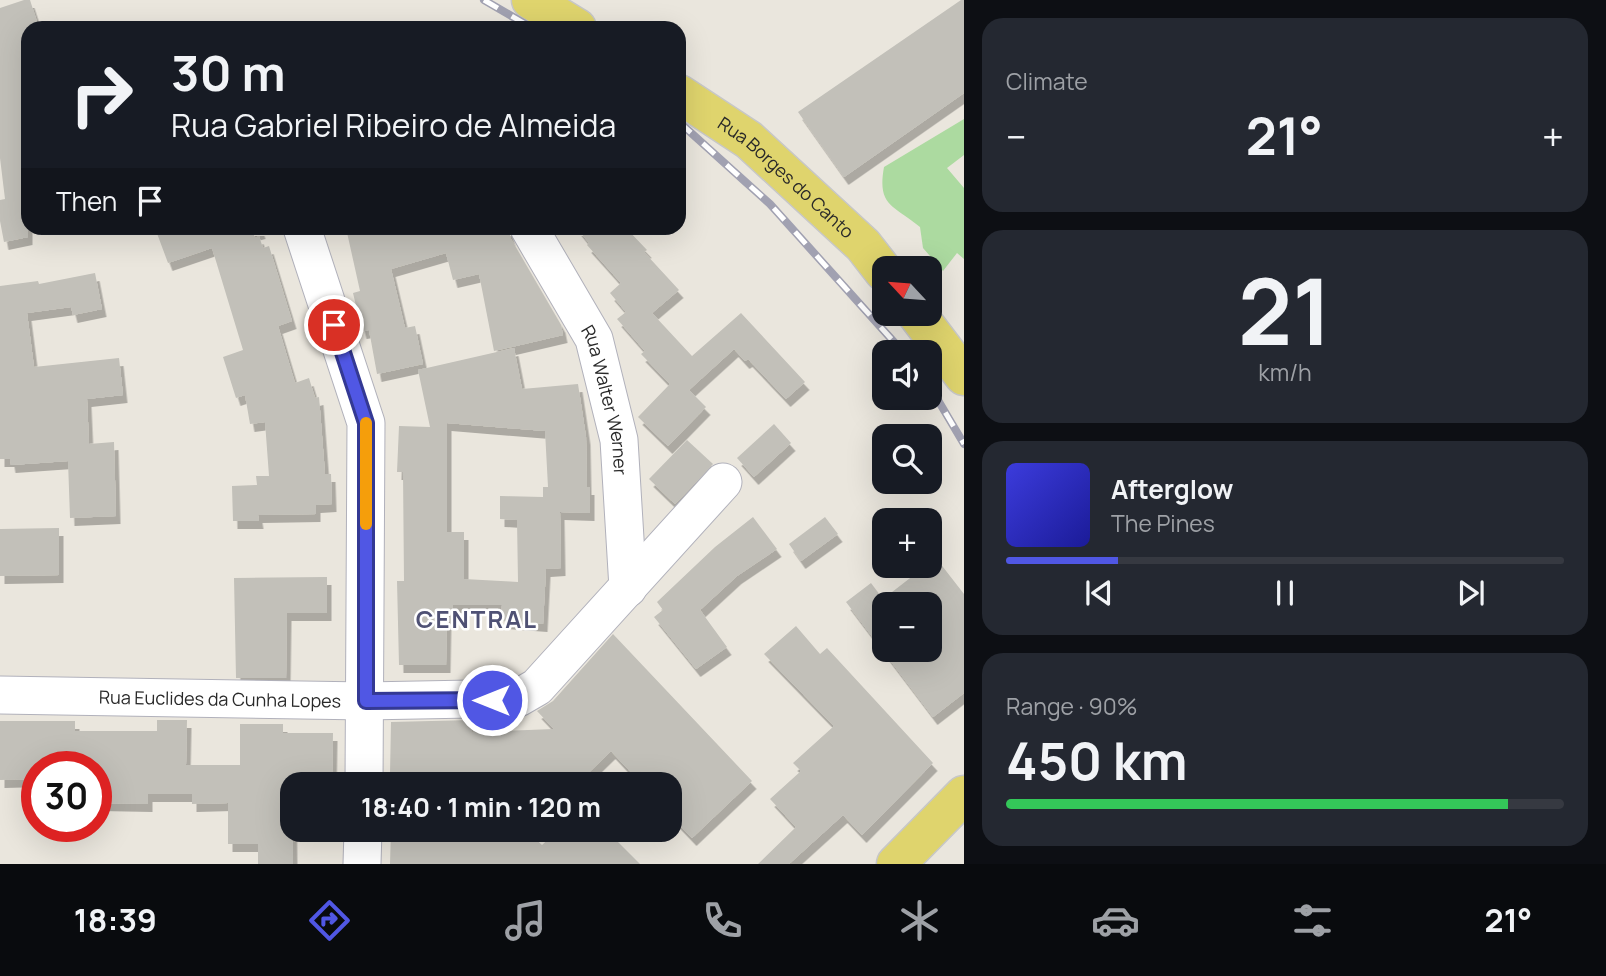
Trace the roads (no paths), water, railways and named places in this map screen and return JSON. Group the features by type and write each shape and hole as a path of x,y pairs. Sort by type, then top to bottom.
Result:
{"main road":[{"path":"542,2 568,21"},
{"name":"Rua Borges do Canto","path":"686,99 749,140 863,245 872,257"},
{"path":"925,326 964,376"},
{"path":"896,864 964,795"}],"street":[{"path":"304,235 366,423 364,772"},
{"name":"Rua Walter Werner","path":"533,235 594,339 619,440 628,588"},
{"name":"Rua Euclides da Cunha Lopes","path":"0,695 366,701 518,698 537,687 723,482"},
{"path":"362,864 363,842"}],"railway":[{"path":"484,0 520,21"},
{"path":"686,128 770,204 892,340"},
{"path":"942,407 964,444"}],"district":[{"name":"CENTRAL","path":"477,618"}]}
